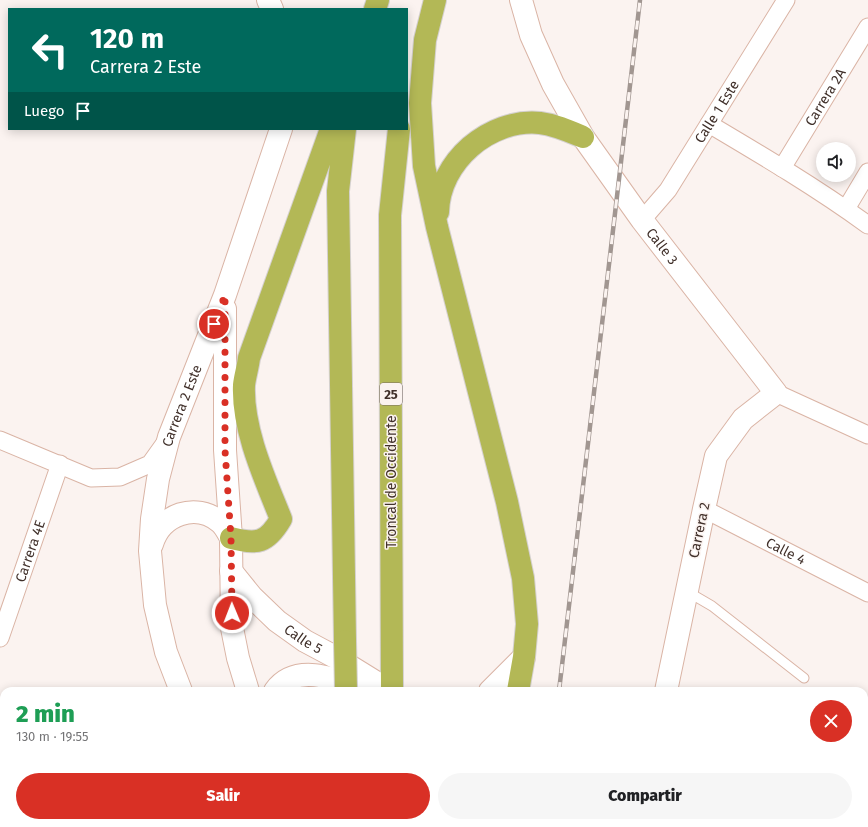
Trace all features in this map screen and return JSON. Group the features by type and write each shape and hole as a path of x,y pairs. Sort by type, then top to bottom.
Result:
{"highway":[{"path":"408,78 415,44 433,0"},
{"path":"433,0 425,40 420,103 424,166 437,227 507,502 521,570 527,624 524,657 519,687"},
{"path":"437,227 438,204 444,181 448,174 456,161 472,144 492,131 515,124 539,123 562,128 583,138"},
{"path":"231,538 248,542 266,538 274,531 281,519 255,450 247,420 244,385 249,358 331,130"},
{"path":"345,130 338,191 346,687"},
{"name":"Troncal de Occidente","path":"391,687 390,215 399,130"}],"street":[{"name":"Calle 3","path":"520,0 531,35 553,84 583,138 642,220 776,393 868,435"},
{"name":"Calle 1 Este","path":"642,220 668,190 786,0"},
{"name":"Carrera 2A","path":"782,168 868,27"},
{"path":"709,124 782,168 868,225"},
{"name":"Carrera 2 Este","path":"179,687 166,652 155,605 150,551 152,520 158,479 169,437 225,295 281,130"},
{"path":"846,209 868,172"},
{"path":"225,295 225,450 231,538 232,628 238,658 247,687"},
{"name":"Carrera 2","path":"667,687 686,591 716,456 743,419 776,393"},
{"path":"0,440 91,478 120,477 150,464 169,437"},
{"name":"Carrera 4E","path":"0,638 60,464"},
{"name":"Calle 4","path":"704,509 868,593"},
{"path":"150,551 156,534 168,519 185,512 204,514 220,523 231,538"},
{"name":"Calle 5","path":"231,571 252,597 277,621 305,641 384,687"},
{"path":"494,687 524,657"},
{"name":"Calle 5","path":"278,687 291,678 306,674 338,679 357,687"}],"lane":[{"path":"686,591 712,606 804,678"}],"railway":[{"path":"559,687 640,0"}],"route":[{"path":"214,324 225,295 225,450 231,538 232,613"}]}
